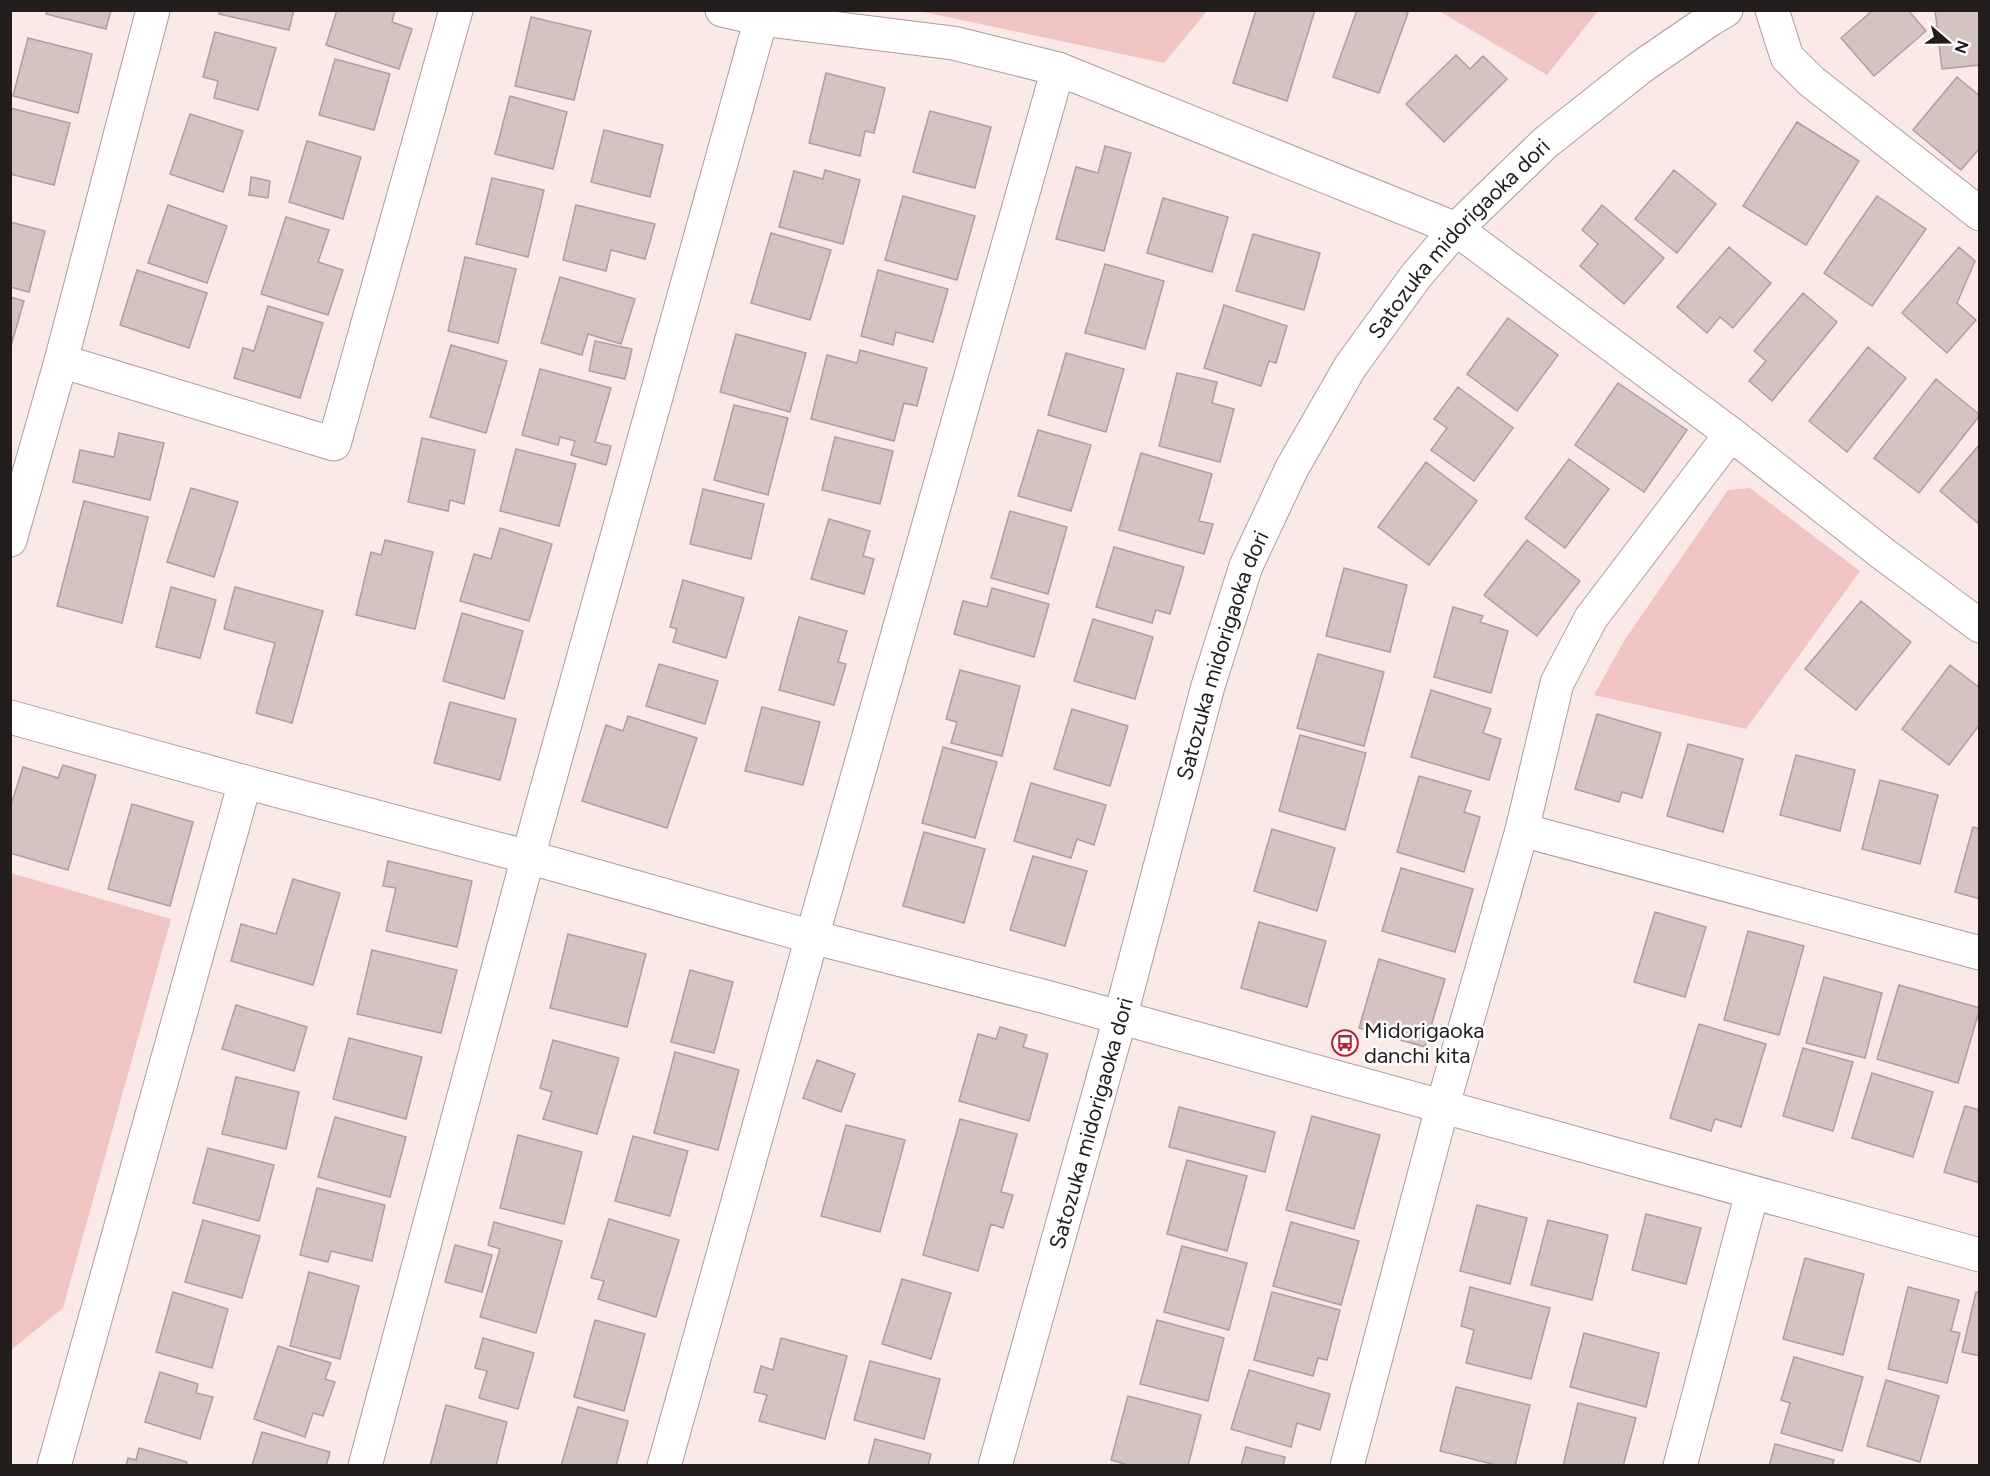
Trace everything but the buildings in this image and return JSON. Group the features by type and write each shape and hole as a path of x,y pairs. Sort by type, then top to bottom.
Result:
{"street":[{"path":"10,540 61,361 153,10"},
{"path":"61,361 334,444 456,10"},
{"path":"722,10 761,19 953,43 1058,69 1456,229 1731,434 1882,553 1980,626"},
{"name":"Satozuka midorigaoka dori","path":"995,1466 1120,1018 1208,686 1246,566 1292,468 1350,367 1416,276 1456,229 1545,143 1641,67 1726,10"},
{"path":"1772,10 1787,57 1810,81 1980,214"},
{"path":"364,1466 528,857 761,19"},
{"path":"664,1466 1058,69"},
{"path":"1347,1466 1442,1108 1522,830 1557,683 1591,618 1731,434"},
{"path":"10,717 528,857 812,937 1120,1018 1980,1255"},
{"path":"54,1466 245,782"},
{"path":"1522,830 1980,953"},
{"path":"1680,1466 1752,1193"}],"shaded area":[{"path":"919,11 1207,11 1164,63"},
{"path":"1439,11 1598,11 1547,75"},
{"path":"1750,488 1860,571 1746,729 1594,695 1624,641 1728,490"},
{"path":"11,873 171,919 63,1308 11,1350"}],"place":[{"name":"Midorigaoka danchi kita","path":"1345,1043"}]}
